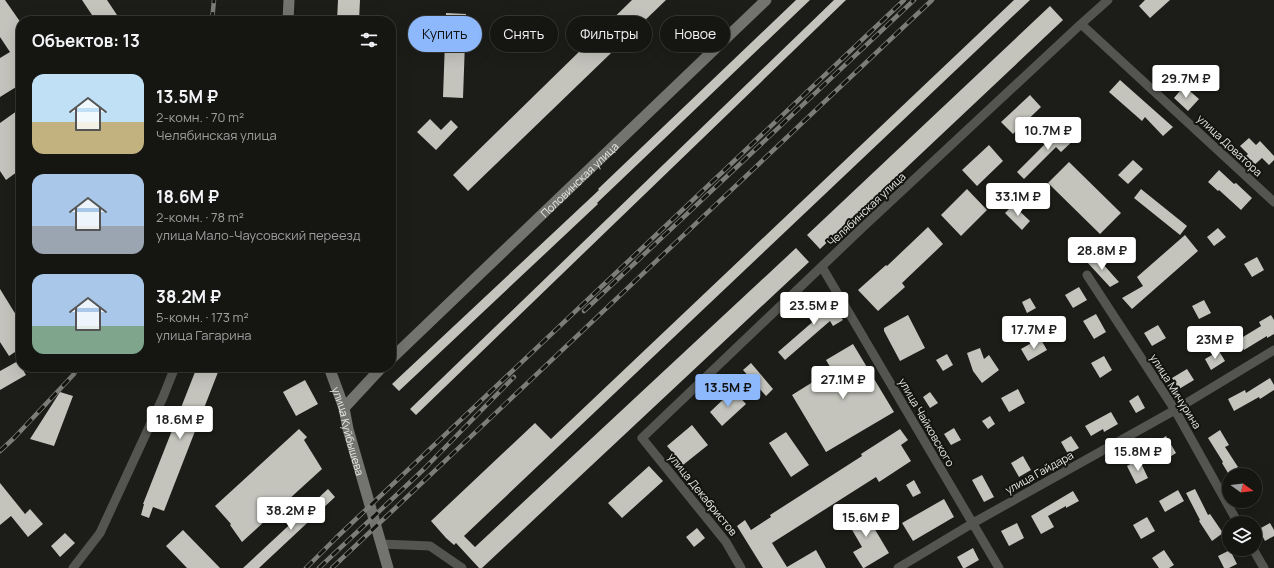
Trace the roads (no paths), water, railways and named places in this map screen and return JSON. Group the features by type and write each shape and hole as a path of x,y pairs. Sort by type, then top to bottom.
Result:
{"main road":[{"path":"288,16 289,0"},
{"name":"Половинская улица","path":"396,354 766,0"},
{"name":"улица Куйбышева","path":"331,372 344,408 348,429 388,568"},
{"path":"344,408 377,372"}],"street":[{"name":"Челябинская улица","path":"642,438 822,267 1108,0"},
{"name":"улица Доватора","path":"1081,24 1274,202"},
{"name":"улица Чайковского","path":"822,267 999,568"},
{"name":"улица Мичурина","path":"1087,275 1175,410 1234,516"},
{"name":"улица Гайдара","path":"898,568 972,523 1175,410 1274,350"},
{"path":"73,568 100,533 163,397 173,372"},
{"name":"улица Декабристов","path":"642,438 726,542 741,568"},
{"path":"381,544 430,546 462,568"},
{"path":"1257,556 1264,568"}],"railway":[{"path":"212,16 214,0"},
{"path":"306,568 904,0"},
{"path":"584,311 914,0"},
{"path":"332,568 932,0"},
{"path":"0,451 14,438 75,372"},
{"path":"319,568 424,469 514,377"}]}
